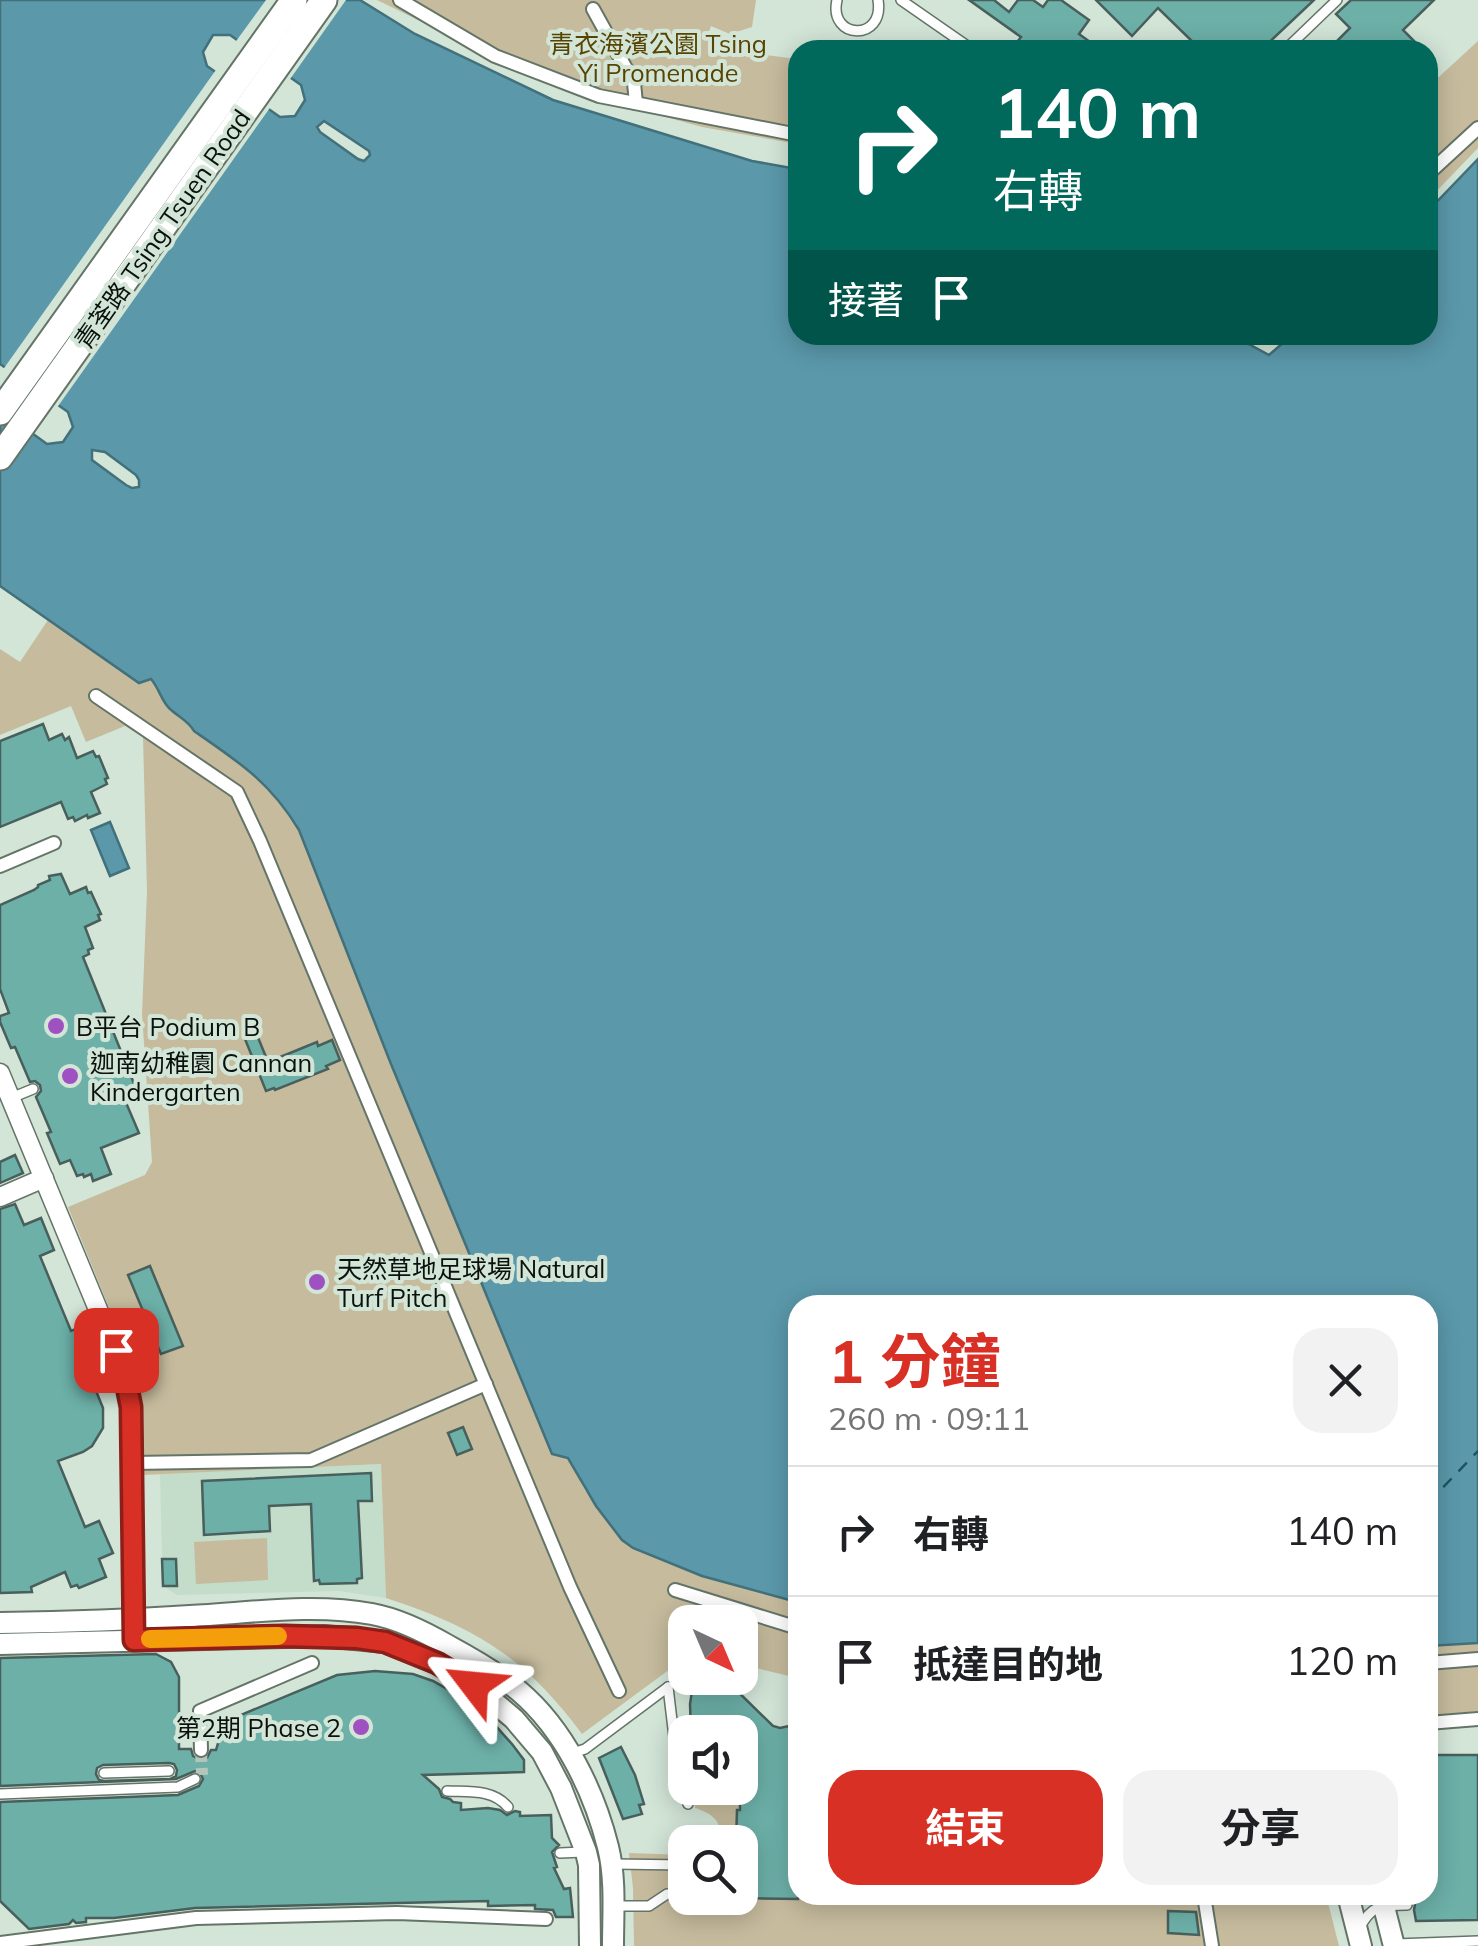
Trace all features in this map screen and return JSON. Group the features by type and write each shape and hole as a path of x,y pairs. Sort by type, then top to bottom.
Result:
{"main road":[{"name":"青荃路 Tsing Tsuen Road","path":"0,412 294,0"},
{"name":"青荃路 Tsing Tsuen Road","path":"0,457 324,0"}],"street":[{"path":"400,0 495,56 600,96 788,133"},
{"path":"592,9 634,83 636,103"},
{"path":"1438,165 1478,128"},
{"path":"96,696 236,792 570,1587 618,1691"},
{"path":"0,866 54,843"},
{"path":"0,1073 124,1372 131,1407 134,1463 134,1630"},
{"path":"0,1197 44,1178"},
{"path":"134,1463 308,1453 486,1384"},
{"path":"675,1590 788,1625"},
{"path":"0,1644 294,1610 375,1615 430,1635 480,1662 520,1692 570,1754 600,1820 611,1864 613,1946"},
{"path":"0,1623 357,1638 385,1642 437,1663 488,1696 542,1752 586,1852 590,1946"},
{"path":"1438,1662 1478,1658"},
{"path":"201,1750 200,1712 312,1663"},
{"path":"1438,1723 1478,1719"},
{"path":"1206,1905 1212,1946"},
{"path":"1350,1905 1359,1939"},
{"path":"1384,1905 1393,1945"},
{"path":"0,1943 196,1918 397,1913 546,1919"}],"lane":[{"path":"837,0 835,11 840,24 859,31 876,20 878,0"},
{"path":"901,0 959,40"},
{"path":"1295,40 1337,0"},
{"path":"11,1098 33,1089"},
{"path":"570,1754 584,1749 668,1686 671,1715"},
{"path":"104,1774 169,1772"},
{"path":"0,1794 178,1787 195,1779"},
{"path":"448,1791 490,1793 508,1806"},
{"path":"560,1853 586,1852"},
{"path":"611,1864 668,1865"},
{"path":"613,1906 649,1906 668,1894"},
{"path":"1359,1939 1366,1916 1378,1905"},
{"path":"1393,1945 1478,1941"}],"shaded area":[{"path":"381,1464 386,1598 339,1591 177,1595 163,1586 160,1474"}],"green space":[{"name":"青衣海濱公園 Tsing Yi Promenade","path":"377,0 756,0 752,27 730,34 711,26 709,32 718,49 788,58 788,142 702,127 533,76"},
{"path":"1478,41 1478,148 1438,190 1438,78"},
{"path":"48,620 139,682 151,679 169,708 253,774 288,813 299,830 552,1453 568,1457 584,1489 622,1540 702,1576 788,1600 788,1676 758,1668 758,1605 668,1605 668,1671 582,1734 540,1684 496,1648 446,1621 386,1598 381,1464 143,1475 136,1374 68,1207 145,1175 152,1162 142,1014 147,891 143,737 125,726 86,742 71,706 0,735 0,649 20,662"},
{"path":"267,1538 268,1580 196,1584 194,1542"},
{"path":"1478,1643 1478,1711 1438,1716 1438,1645"},
{"path":"758,1794 788,1795 788,1905 1329,1905 1339,1946 634,1946 629,1853 668,1854 668,1915 758,1915 758,1825 718,1825 695,1805 758,1805"}],"water":[{"path":"0,0 360,0 415,34 553,100 752,161 788,167 788,345 1250,345 1269,355 1280,345 1438,345 1438,201 1478,159 1478,1643 1438,1645 1438,1295 788,1295 788,1600 702,1576 622,1540 596,1506 568,1458 552,1454 299,830 288,813 239,763 169,708 151,679 139,683 0,586 0,410 47,444 63,442 73,427 68,412 0,364","holes":["213,35 230,35 301,85 305,100 295,116 280,117 207,66 203,52","324,121 369,151 370,155 364,161 358,159 320,132 317,127","92,450 105,452 136,475 139,487 126,485 92,460"]},
{"path":"110,822 129,868 110,876 91,830"}],"pier":[{"path":"266,0 346,0 288,82 234,44"},
{"path":"218,67 272,105 56,409 2,371"}],"building":[{"path":"969,0 994,0 1009,12 1018,0 1033,0 1043,7 1048,0 1061,0 1089,20 1079,34 1087,40 1019,40 1021,37"},
{"path":"1096,0 1314,0 1272,40 1191,40 1158,8 1132,36"},
{"path":"1351,0 1434,0 1403,30 1413,40 1338,40 1350,28 1336,14"},
{"path":"43,724 49,740 62,734 65,740 69,737 77,758 93,751 99,756 107,784 91,792 100,813 75,821 73,817 68,819 61,802 0,827 0,741"},
{"name":"B平台 Podium B","path":"61,874 70,894 86,887 91,892 101,914 100,920 85,927 93,948 83,957 135,1086 121,1091 139,1133 101,1148 111,1174 93,1181 91,1174 77,1176 70,1160 60,1164 36,1097 40,1085 30,1082 0,1022 0,1016 9,1013 0,989 0,905 34,890 50,880 49,876"},
{"path":"257,1035 268,1062 332,1040 340,1060 326,1066 328,1069 266,1091 245,1039"},
{"path":"15,1155 23,1173 0,1183 0,1162"},
{"path":"15,1204 24,1225 41,1218 54,1250 40,1256 71,1331 86,1325 99,1358 85,1364 103,1408 103,1428 92,1446 58,1461 85,1527 99,1521 113,1553 99,1559 106,1577 79,1588 71,1587 65,1572 31,1587 32,1592 0,1593 0,1209"},
{"path":"150,1266 183,1346 161,1354 128,1275"},
{"path":"463,1427 472,1449 457,1455 448,1433"},
{"path":"371,1473 372,1501 358,1501 362,1578 357,1583 314,1581 311,1504 269,1506 270,1531 204,1535 202,1481"},
{"path":"162,1559 176,1559 177,1586 163,1586"},
{"path":"156,1654 171,1662 179,1677 179,1749 191,1749 200,1760 216,1750 222,1730 236,1717 337,1675 375,1671 413,1674 433,1681 461,1697 494,1724 524,1760 524,1772 423,1775 442,1797 461,1803 461,1810 488,1808 507,1815 515,1811 520,1816 551,1815 552,1838 559,1845 552,1852 557,1867 554,1868 564,1889 570,1888 573,1917 556,1917 553,1910 535,1909 535,1905 488,1906 488,1901 397,1903 195,1908 86,1918 86,1922 73,1920 69,1924 29,1929 0,1901 0,1802 178,1795 199,1786 203,1779 195,1771 176,1779 0,1786 0,1658","holes":["174,1764 176,1776 170,1779 104,1781 96,1774 103,1765"]},
{"path":"691,1695 741,1695 773,1726 788,1726 788,1899 758,1898 758,1825 737,1825 740,1805 758,1805 758,1715 690,1715"},
{"path":"621,1747 644,1804 639,1805 642,1814 623,1819 599,1758"},
{"path":"1438,1755 1478,1755 1478,1920 1416,1921 1415,1905 1438,1905"},
{"path":"1168,1911 1196,1912 1199,1935 1168,1933"}],"ferry route":[{"path":"1438,1493 1478,1451"}],"tunnel":[{"path":"201,1750 202,1775"}],"slow traffic":[{"path":"150,1639 278,1636"}],"place":[{"name":"B平台 Podium B","path":"56,1026"},
{"name":"迦南幼稚園 Cannan Kindergarten","path":"70,1076"},
{"name":"天然草地足球場 Natural Turf Pitch","path":"317,1282"},
{"name":"第2期 Phase 2","path":"361,1727"}],"route":[{"path":"116,1350 131,1407 134,1640 357,1638 385,1642 437,1663 474,1685"}]}
